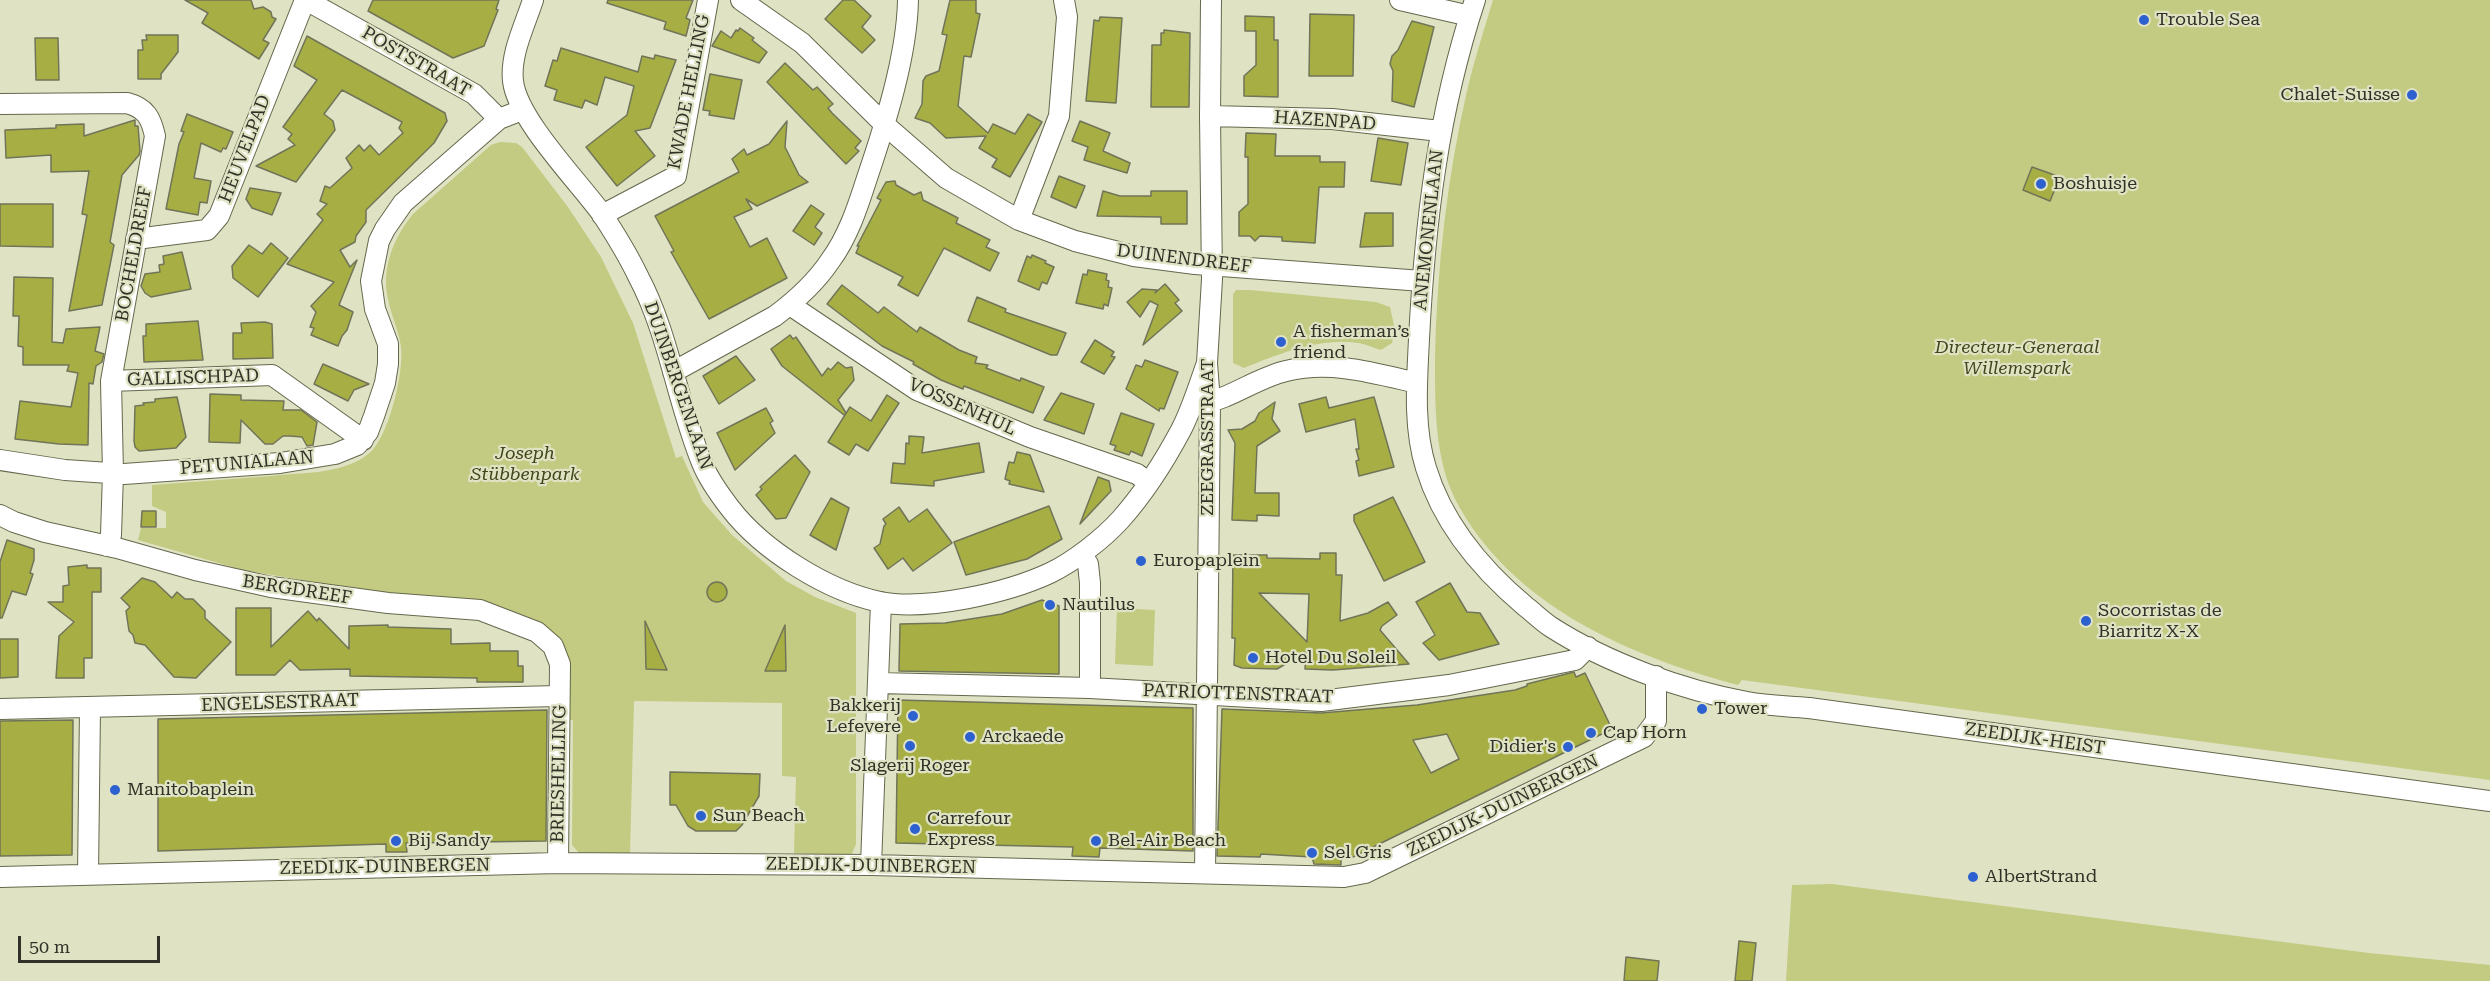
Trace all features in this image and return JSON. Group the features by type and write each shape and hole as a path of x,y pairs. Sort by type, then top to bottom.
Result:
{"street":[{"name":"POSTSTRAAT","path":"306,0 474,94 499,119"},
{"name":"HEUVELPAD","path":"136,238 207,230 219,216 306,0"},
{"name":"DUINBERGENLAAN","path":"533,0 514,63 513,82 522,110 602,215 640,279 674,372 703,466 731,509 754,534 793,563 839,588 881,602 951,601 1030,580 1059,568 1081,554"},
{"name":"KWADE HELLING","path":"602,215 676,176 708,0"},
{"name":"DUINENDREEF","path":"741,0 802,43 885,124 946,178 1019,220 1076,241 1134,256 1422,281"},
{"path":"674,372 775,316 790,305 831,261 854,216 885,124 907,21 908,0"},
{"path":"1019,220 1059,116 1066,17 1064,0"},
{"name":"ZEEGRASSTRAAT","path":"1205,873 1207,693 1201,404 1207,363 1212,264 1211,0"},
{"path":"1400,0 1473,8"},
{"name":"ANEMONENLAAN","path":"1473,8 1440,131 1430,200 1422,281 1417,384 1418,421 1425,467 1443,510 1469,550 1506,590 1550,627 1588,646"},
{"name":"BOCHELDREEF","path":"0,104 127,103 141,107 152,119 155,136 111,381 113,473 111,535 107,546"},
{"path":"363,440 378,405 388,364 388,344 375,309 371,280 379,241 403,203 499,119 522,110"},
{"name":"HAZENPAD","path":"1210,116 1332,119 1440,131"},
{"name":"VOSSENHUL","path":"790,305 917,390 1030,437 1137,474 1148,482"},
{"path":"1201,404 1285,371 1317,367 1348,367 1417,384"},
{"name":"GALLISCHPAD","path":"111,381 272,375 363,440"},
{"name":"ZEEGRASSTRAAT","path":"1081,554 1120,520 1148,482 1182,428 1201,404"},
{"name":"PETUNIALAAN","path":"0,460 65,470 113,473 280,464 347,451 363,440"},
{"name":"BERGDREEF","path":"0,515 45,532 195,570 271,586 388,603 480,609 537,632 554,646 560,664 560,690"},
{"path":"1081,554 1088,564 1090,583 1090,688"},
{"path":"871,865 881,602"},
{"name":"ZEEDIJK-HEIST","path":"1588,646 1626,665 1664,679 1750,703 1809,708 2490,801"},
{"name":"PATRIOTTENSTRAAT","path":"878,683 1090,688 1321,701 1449,685 1575,660 1588,646"},
{"name":"ZEEDIJK-DUINBERGEN","path":"0,877 558,863 871,865 1344,877 1365,873 1644,737 1656,721 1664,679"},
{"name":"ENGELSESTRAAT","path":"0,709 90,708 560,690"},
{"name":"BRIESHELLING","path":"558,863 560,690"},
{"path":"88,874 90,708"}],"green space":[{"name":"Directeur-Generaal Willemspark","path":"1493,0 2490,0 2490,780 1742,680 1738,685 1656,659 1615,641 1576,621 1540,597 1507,569 1478,536 1455,499 1443,465 1437,429 1436,323 1444,223 1467,91"},
{"name":"Joseph Stübbenpark","path":"500,142 516,143 522,147 568,207 601,257 633,323 676,458 682,456 703,502 732,535 786,581 815,597 856,613 856,844 851,856 794,853 796,777 782,776 782,703 634,701 630,854 580,854 572,845 573,720 565,720 565,658 476,601 360,590 243,570 138,540 141,528 166,528 166,512 152,506 152,485 320,472 351,464 372,451 380,439 390,414 400,370 400,341 386,287 388,265 395,243 413,214 491,145"},
{"path":"1236,290 1376,302 1390,307 1395,330 1392,343 1381,350 1361,344 1329,342 1285,352 1244,368 1233,363 1233,294"},
{"path":"1117,608 1155,610 1153,666 1115,664"},
{"path":"1832,884 2369,953 2490,965 2490,981 1786,981 1792,885"}],"building":[{"path":"185,0 251,0 254,9 263,7 271,12 272,17 276,19 263,40 269,43 259,59 202,23 208,13"},
{"path":"373,0 499,0 496,9 498,10 484,46 453,58 368,11"},
{"path":"608,0 693,0 686,18 690,20 686,36 664,29 666,22 607,3"},
{"path":"843,0 854,0 871,16 862,27 875,40 862,53 825,19"},
{"path":"950,0 976,0 976,13 980,14 971,57 964,56 958,106 988,133 993,124 1015,134 1028,114 1042,122 1010,177 992,167 997,159 979,148 986,136 946,138 930,123 915,118 922,104 923,81 926,76 939,71 947,35 942,34"},
{"path":"1310,14 1354,15 1353,76 1309,76"},
{"path":"1245,16 1274,17 1274,40 1278,40 1278,97 1244,96 1244,76 1256,65 1256,31 1245,31"},
{"path":"1100,17 1122,18 1116,103 1086,101 1094,20 1099,21"},
{"path":"1412,21 1434,27 1414,107 1392,101 1393,71 1390,64 1392,56 1398,50"},
{"path":"740,28 754,38 752,40 767,52 759,63 712,46 721,31 731,38"},
{"path":"1164,30 1190,33 1189,107 1151,107 1152,45 1161,45 1161,33 1164,33"},
{"path":"146,35 178,35 178,52 161,74 161,79 138,79 138,50 143,50 142,40 147,40"},
{"path":"307,36 445,113 447,121 434,143 366,210 366,222 356,236 355,242 340,250 350,267 357,260 339,305 353,312 338,346 311,335 314,328 310,327 316,312 311,306 334,282 287,264 323,220 317,214 327,204 320,201 325,186 330,188 352,168 346,158 359,145 364,151 370,145 379,155 403,133 399,128 402,122 342,90 324,114 333,121 335,130 296,182 256,166 295,145 288,139 292,134 283,127 317,80 294,66"},
{"path":"35,38 58,38 59,80 36,80"},
{"path":"561,48 638,72 642,56 654,59 655,55 676,60 650,128 635,131 655,156 617,186 586,147 627,115 634,86 605,77 597,105 585,100 582,108 554,100 557,90 545,86 553,60 557,61"},
{"path":"785,63 813,90 817,87 833,104 828,108 832,113 861,141 855,148 859,151 846,164 767,82"},
{"path":"710,74 742,80 734,119 709,115 710,111 703,110"},
{"path":"187,114 233,132 226,149 223,148 221,152 201,143 194,178 211,181 207,203 200,202 198,215 166,209 179,144 184,132 181,131"},
{"path":"135,120 135,126 138,126 140,151 122,175 110,242 114,245 102,305 69,311 87,215 82,214 89,171 51,172 51,155 6,158 5,130 56,128 56,125 84,124 84,136"},
{"path":"787,121 785,147 799,175 808,182 757,206 746,199 752,209 734,217 750,247 767,238 787,278 709,319 671,252 674,251 655,216 739,172 732,159 744,149 747,155 769,144"},
{"path":"1080,121 1110,133 1103,151 1130,163 1127,173 1084,160 1088,147 1072,141"},
{"path":"1246,133 1276,134 1275,156 1320,156 1320,162 1345,162 1344,187 1319,187 1315,243 1282,241 1282,237 1260,236 1255,241 1250,236 1239,236 1239,212 1248,204"},
{"path":"1378,138 1408,143 1401,185 1371,181"},
{"name":"Boshuisje","path":"2032,167 2060,177 2050,201 2023,190"},
{"path":"1059,176 1085,186 1076,208 1051,197"},
{"path":"895,181 896,185 914,195 921,192 923,200 958,218 956,223 990,240 986,247 999,253 990,271 944,248 918,296 898,285 903,277 856,253 859,246 857,246 881,200 877,198 886,182"},
{"path":"250,188 281,193 272,215 252,208 246,199"},
{"path":"1103,191 1120,196 1151,196 1151,191 1187,191 1187,224 1161,224 1161,217 1097,216"},
{"path":"0,204 53,204 53,247 0,246"},
{"path":"811,205 824,214 815,227 822,233 814,245 793,231"},
{"path":"1365,213 1393,213 1393,246 1360,247"},
{"path":"271,243 288,258 258,297 233,278 232,266 249,245 262,254"},
{"path":"182,252 191,289 151,297 145,293 141,286 145,274 160,272 159,265 164,264 163,256"},
{"path":"1032,255 1054,267 1047,284 1042,282 1039,290 1018,281 1027,256 1031,258"},
{"path":"1088,270 1107,274 1108,287 1112,288 1108,306 1104,304 1103,309 1076,303 1083,274 1087,275"},
{"path":"14,277 53,278 52,342 63,343 66,329 100,327 95,351 104,354 102,362 96,366 93,384 89,383 88,445 15,439 20,401 71,407 78,373 67,371 69,365 23,365 23,347 18,346 19,316 13,316"},
{"path":"1165,284 1179,300 1175,303 1182,311 1143,345 1158,305 1150,301 1140,317 1127,302 1142,289 1157,290 1155,293"},
{"path":"842,285 878,313 884,307 917,332 920,327 959,350 977,357 975,363 988,365 986,368 1044,387 1033,413 964,386 963,389 941,380 913,364 914,362 882,346 827,304"},
{"path":"977,297 1006,309 1005,312 1066,333 1057,355 1051,355 968,321"},
{"path":"198,321 203,360 144,362 143,336 146,336 146,324"},
{"path":"241,323 272,324 273,358 233,359 233,333 242,333"},
{"path":"790,335 793,339 796,337 822,376 828,368 831,370 838,362 846,368 852,367 854,380 838,400 846,413 844,415 782,366 771,349"},
{"path":"1095,340 1114,352 1111,356 1115,357 1104,374 1081,362"},
{"path":"736,356 755,380 719,404 703,376"},
{"path":"1145,360 1178,372 1164,409 1160,408 1159,411 1126,389 1136,365 1142,367"},
{"path":"323,364 369,384 354,390 348,401 314,384"},
{"path":"1061,393 1094,404 1084,434 1044,420"},
{"path":"210,394 241,395 241,400 284,401 283,410 301,410 317,422 313,445 307,446 302,437 290,436 283,436 273,444 265,444 241,420 240,443 209,442"},
{"path":"887,395 899,403 868,451 856,444 849,455 828,442 850,407 871,421"},
{"path":"177,397 186,437 176,448 139,451 134,441 135,406 155,402 155,399"},
{"path":"1326,397 1329,408 1374,397 1394,467 1359,476 1356,461 1359,460 1356,449 1359,449 1355,419 1306,432 1299,404"},
{"path":"1275,402 1272,419 1280,431 1257,446 1255,493 1279,493 1279,516 1257,515 1257,521 1232,520 1235,443 1228,430 1242,429 1255,421 1259,413"},
{"path":"766,408 773,421 770,423 775,433 735,470 717,433"},
{"path":"1121,413 1154,424 1142,456 1131,451 1129,455 1114,450 1116,446 1110,444"},
{"path":"909,436 924,437 922,453 979,443 984,472 934,481 934,486 891,483 893,463 905,464 906,443 909,444"},
{"path":"1017,452 1030,455 1044,492 1009,484 1010,481 1005,479 1009,462 1014,463"},
{"path":"795,455 810,472 786,518 776,519 756,495 762,489 760,487"},
{"path":"1098,477 1109,481 1111,491 1080,524"},
{"path":"1393,497 1425,562 1384,581 1354,521 1354,515"},
{"path":"831,498 849,508 836,550 810,535"},
{"path":"1049,506 1062,539 1027,559 966,575 954,542"},
{"path":"899,507 909,522 927,509 952,543 913,571 903,558 888,569 874,548 880,544 886,524 883,519"},
{"path":"142,511 156,511 156,527 141,527"},
{"path":"7,540 34,549 34,560 30,573 33,574 26,595 12,591 2,618 0,618 0,562"},
{"path":"1320,553 1336,553 1336,575 1342,575 1340,621 1368,613 1388,602 1397,615 1380,630 1409,664 1333,670 1305,669 1306,652 1277,669 1242,668 1234,665 1233,555 1320,559","holes":["1259,593 1309,594 1307,642"]},
{"path":"87,565 87,568 101,568 101,592 92,592 92,658 84,658 84,678 56,678 59,636 74,622 48,602 63,602 63,586 69,585 68,567"},
{"path":"142,578 155,582 172,598 177,592 185,599 193,599 205,611 205,618 231,642 196,678 174,677 145,645 135,643 129,631 126,611 130,607 121,598"},
{"path":"717,582 724,585 727,592 724,599 717,602 710,599 707,592 710,585"},
{"path":"1450,583 1467,612 1480,613 1499,644 1439,660 1423,643 1435,635 1416,602"},
{"path":"1042,600 1059,606 1059,674 899,671 900,624 945,623 1002,614"},
{"path":"236,608 271,608 271,647 308,611 317,621 319,618 349,649 349,626 388,625 388,627 451,629 451,644 490,643 490,651 518,651 518,666 523,666 523,682 477,682 477,678 350,676 350,669 300,670 290,660 275,675 236,675"},
{"path":"645,621 667,670 646,669"},
{"path":"785,625 786,671 765,671"},
{"path":"0,639 18,639 18,677 0,678"},
{"path":"1574,672 1576,677 1585,673 1612,729 1353,857 1341,857 1341,865 1314,864 1312,857 1261,854 1260,857 1217,856 1222,709 1321,713 1417,705 1515,690 1527,684","holes":["1447,734 1459,759 1431,773 1413,740"]},
{"path":"898,700 1193,708 1193,851 1100,848 1099,857 1072,856 1073,847 896,843"},
{"path":"547,710 546,841 406,843 407,852 386,852 386,844 158,851 158,719"},
{"path":"73,720 72,855 0,856 0,721"},
{"path":"670,772 760,774 759,796 736,831 696,831 688,826 676,805 670,805"},
{"path":"1739,941 1756,943 1752,981 1735,981"},
{"path":"1626,957 1659,961 1657,981 1624,981"}],"place":[{"name":"Trouble Sea","path":"2144,20"},
{"name":"Chalet-Suisse","path":"2412,95"},
{"name":"Boshuisje","path":"2041,184"},
{"name":"A fisherman’s friend","path":"1281,342"},
{"name":"Europaplein","path":"1141,561"},
{"name":"Nautilus","path":"1050,605"},
{"name":"Socorristas de Biarritz X-X","path":"2086,621"},
{"name":"Hotel Du Soleil","path":"1253,658"},
{"name":"Tower","path":"1702,709"},
{"name":"Bakkerij Lefevere","path":"913,716"},
{"name":"Cap Horn","path":"1591,733"},
{"name":"Arckaede","path":"970,737"},
{"name":"Slagerij Roger","path":"910,746"},
{"name":"Didier's","path":"1568,747"},
{"name":"Manitobaplein","path":"115,790"},
{"name":"Sun Beach","path":"701,816"},
{"name":"Carrefour Express","path":"915,829"},
{"name":"Bij Sandy","path":"396,841"},
{"name":"Bel-Air Beach","path":"1096,841"},
{"name":"Sel Gris","path":"1312,853"},
{"name":"AlbertStrand","path":"1973,877"}]}
